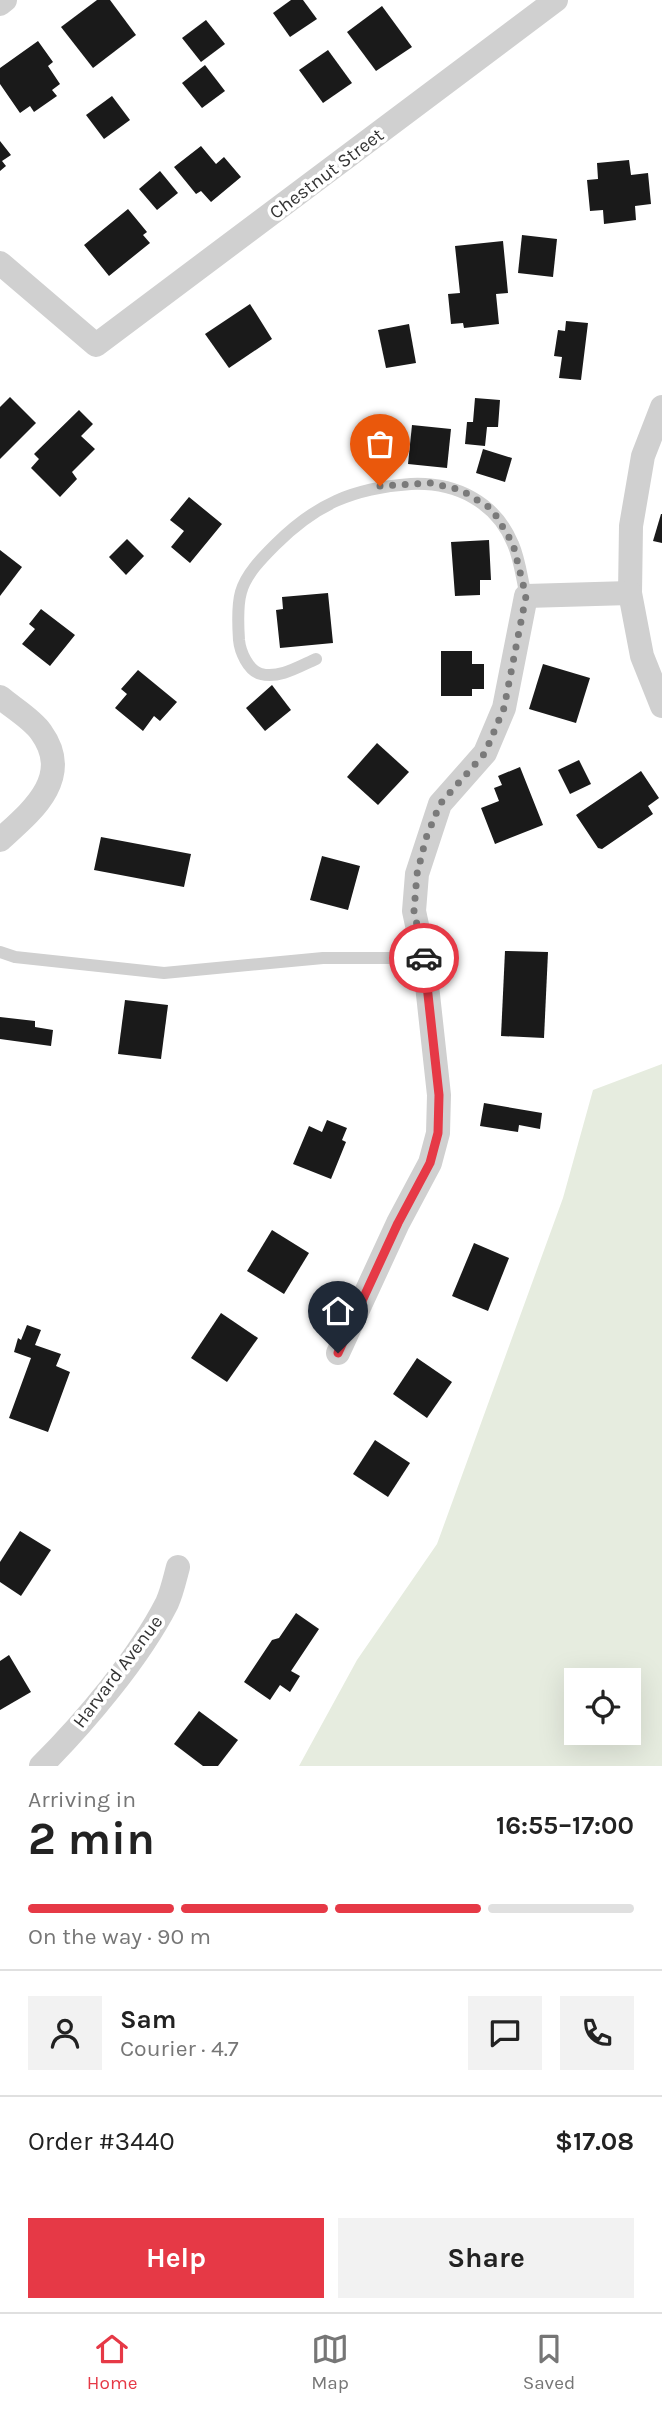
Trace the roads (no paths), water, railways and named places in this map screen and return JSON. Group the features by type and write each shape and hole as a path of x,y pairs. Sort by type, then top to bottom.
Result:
{"street":[{"path":"0,4 5,0"},
{"name":"Chestnut Street","path":"0,263 96,345 556,0"},
{"path":"662,407 643,456 631,526 630,593 642,656 662,706"},
{"path":"338,1353 398,1223 430,1163 438,1133 439,1095 424,958 414,911 417,874 426,838 440,804 485,753 504,708 526,596 630,593"},
{"path":"0,697 41,732 53,758 49,789 32,811 0,840"},
{"name":"Harvard Avenue","path":"41,1766 93,1709 142,1641 168,1602 178,1567"}],"lane":[{"path":"316,659 285,673 260,674 248,665 239,643 241,591 258,562 285,535 309,513 342,497 380,486 430,483 461,490 492,509 513,544 526,596"},
{"path":"0,951 15,957 164,973 323,958 424,958"}]}
